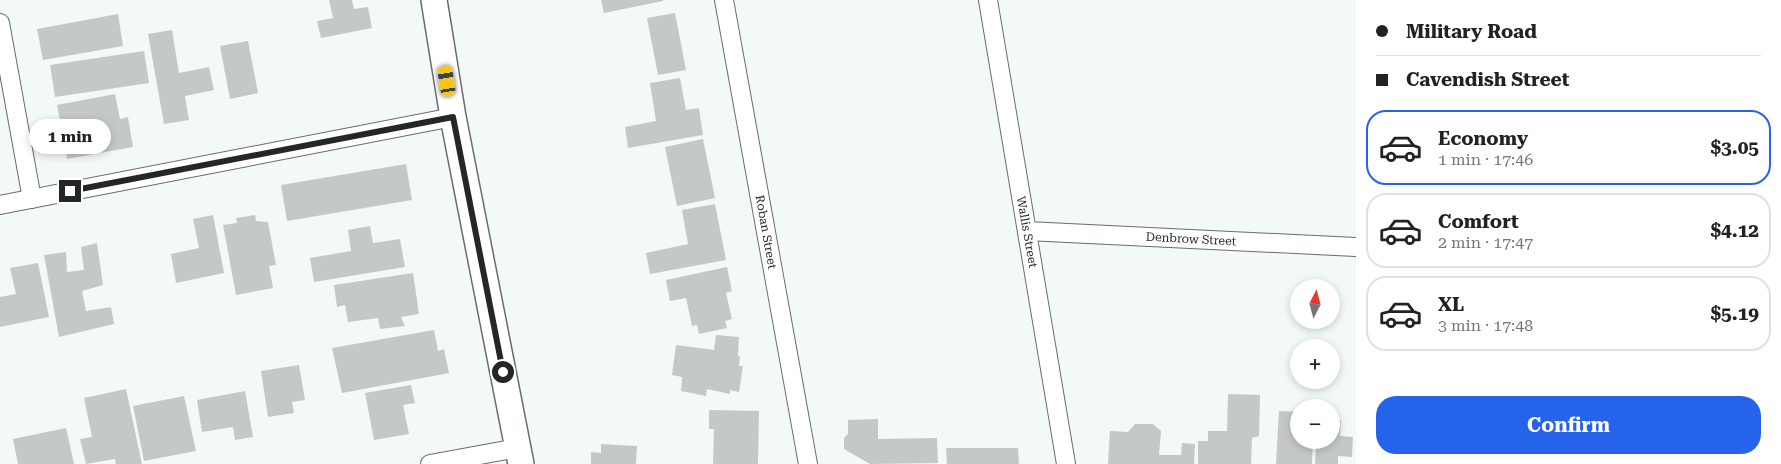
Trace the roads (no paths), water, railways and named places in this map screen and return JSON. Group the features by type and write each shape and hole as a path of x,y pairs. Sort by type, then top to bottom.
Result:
{"street":[{"path":"430,464 519,456 453,117 434,0"},
{"name":"Roban Street","path":"724,0 808,464"},
{"name":"Wallis Street","path":"988,0 1066,464"},
{"path":"0,23 32,199"},
{"path":"0,205 453,117"},
{"name":"Denbrow Street","path":"1027,231 1356,247"}]}
